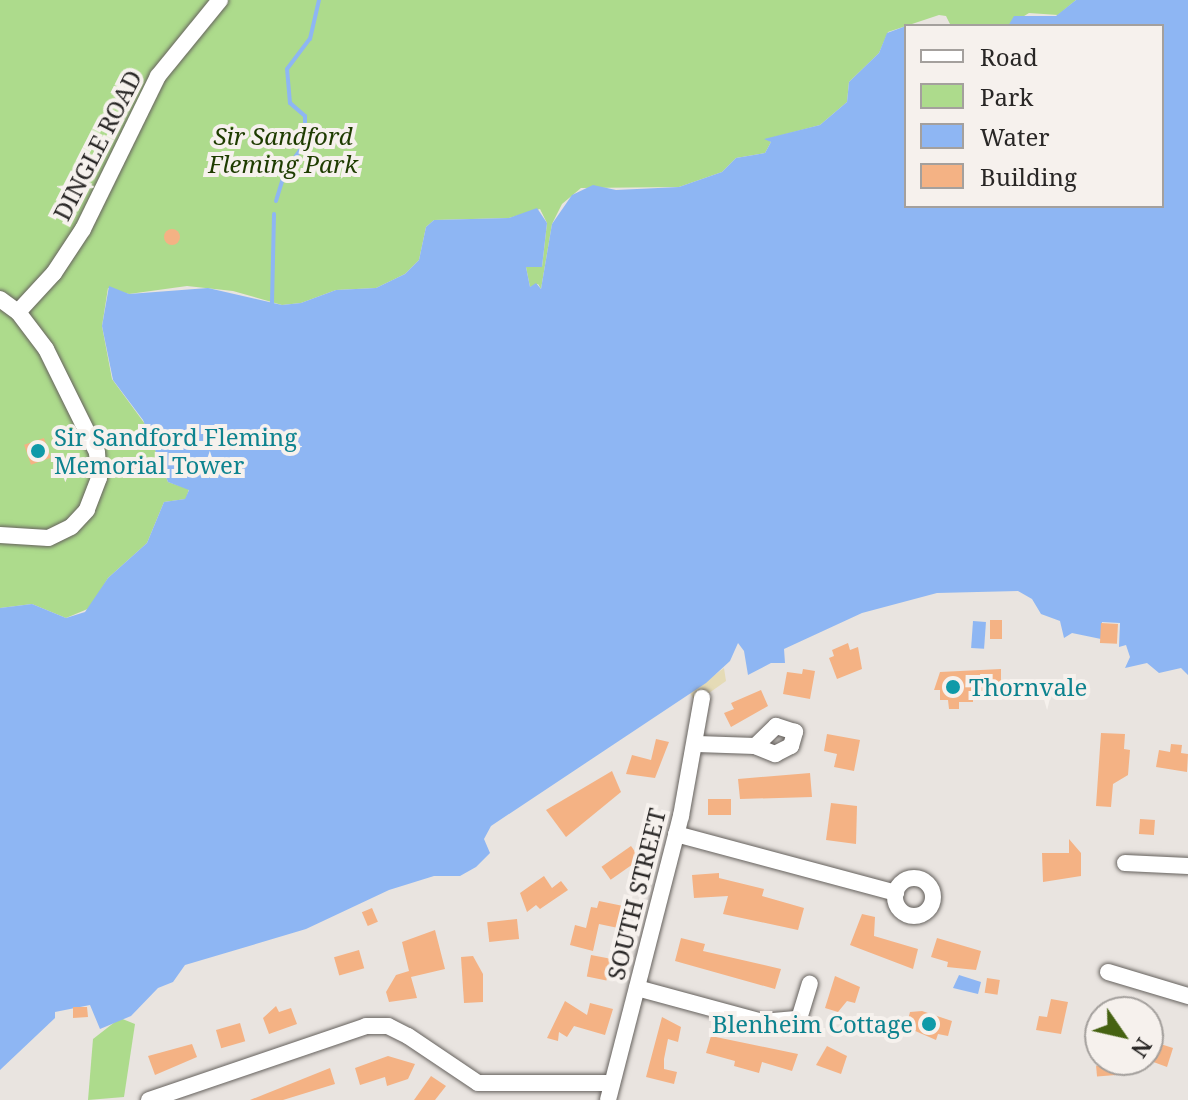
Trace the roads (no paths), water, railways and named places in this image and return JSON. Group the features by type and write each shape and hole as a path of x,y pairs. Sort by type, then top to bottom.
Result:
{"street":[{"name":"DINGLE ROAD","path":"18,312 54,273 83,229 158,76 220,0"},
{"path":"0,299 18,312 46,349 97,452 99,478 97,493 71,527 48,538 0,535"},
{"name":"SOUTH STREET","path":"610,1093 697,744 702,698"},
{"path":"697,744 755,746"},
{"path":"676,834 896,893"},
{"path":"1125,863 1188,866"},
{"path":"1108,972 1188,996"},
{"path":"637,988 762,1022 799,1019 810,984"},
{"path":"149,1100 366,1026 388,1026 408,1036 478,1083 610,1093"}],"water":[{"path":"1076,0 1188,0 1188,675 1181,668 1159,673 1147,663 1125,668 1130,657 1126,645 1119,647 1120,623 1102,622 1101,639 1072,633 1064,638 1060,621 1041,614 1032,599 1018,591 937,593 862,613 784,649 785,663 771,663 748,675 744,651 738,643 730,661 706,683 491,826 484,839 490,853 476,867 460,876 434,876 389,890 306,929 185,965 173,982 158,988 131,1016 100,1029 90,1005 55,1012 55,1018 0,1070 0,608 32,604 66,618 85,612 108,578 147,543 164,502 185,499 189,490 168,482 143,420 113,380 102,326 109,286 129,294 208,288 282,305 301,303 336,290 376,288 405,274 419,260 426,227 434,220 509,218 537,208 547,223 542,267 526,267 530,287 536,283 541,289 552,224 572,195 593,185 616,190 679,187 722,172 736,158 765,153 771,142 764,139 820,125 847,102 849,82 879,53 887,33 904,27 904,208 1164,208 1164,24 1009,24 1014,16 1056,16"},
{"path":"973,621 986,622 984,649 971,648"},
{"path":"959,975 981,982 978,994 953,988"}],"waterway":[{"path":"276,201 285,171 305,143 305,116 290,103 287,69 310,39 319,0"},
{"path":"272,303 274,214"}],"place":[{"name":"Sir Sandford Fleming Memorial Tower","path":"38,451"},
{"name":"Thornvale","path":"953,687"},
{"name":"Blenheim Cottage","path":"929,1024"}],"park label":[{"name":"Sir Sandford Fleming Park","path":"283,150"}]}
